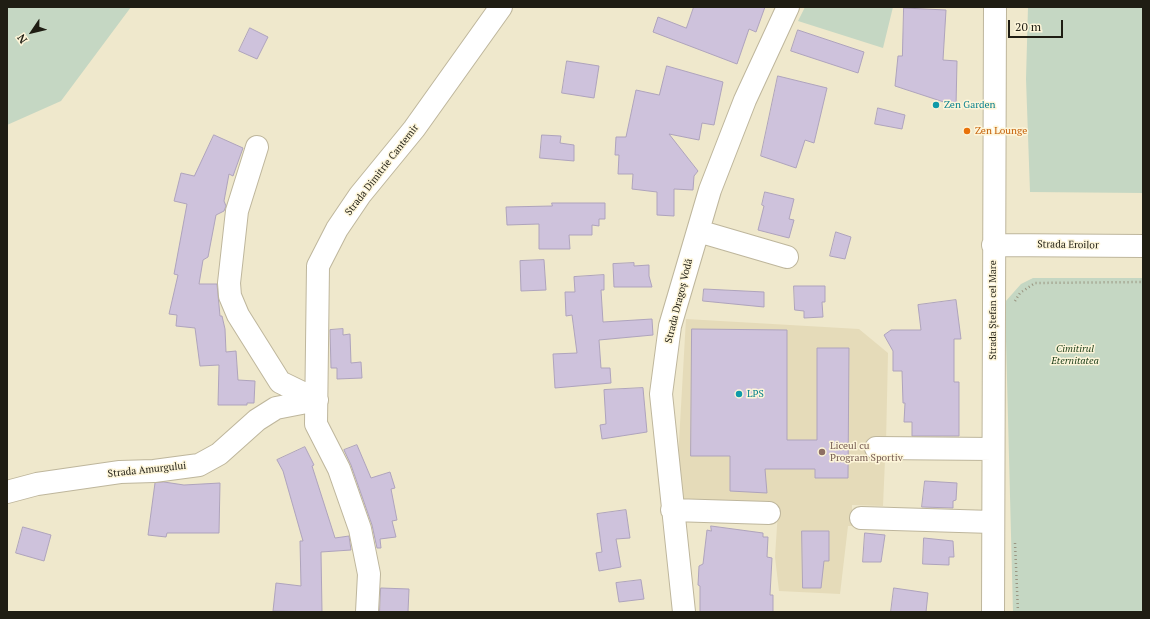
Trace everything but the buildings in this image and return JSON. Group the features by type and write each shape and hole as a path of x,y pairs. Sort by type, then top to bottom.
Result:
{"street":[{"name":"Strada Dimitrie Cantemir","path":"367,612 368,574 360,529 339,469 316,424 318,266 336,229 360,195 414,129 501,7"},
{"name":"Strada Dragoș Vodă","path":"684,612 672,510 661,394 670,326 710,190 745,100 788,7"},
{"name":"Strada Ștefan cel Mare","path":"993,612 992,522 995,7"},
{"path":"257,147 237,211 228,283 230,296 238,315 262,350 280,382 317,400"},
{"path":"698,231 787,257"},
{"name":"Strada Eroilor","path":"993,245 1143,246"},
{"name":"Strada Amurgului","path":"7,492 37,484 120,472 154,471 199,464 219,454 257,420 276,408 317,400"},
{"path":"876,448 993,450"},
{"path":"672,510 769,513"},
{"path":"861,518 992,522"}],"path":[{"path":"1013,308 1020,293 1035,283 1143,282"},
{"path":"1015,537 1018,612"}],"shaded area":[{"name":"Liceul cu Program Sportiv","path":"686,319 859,329 888,353 886,443 967,443 967,460 885,460 883,506 852,505 852,526 848,526 840,594 779,591 775,557 778,511 692,504 676,494"}],"green space":[{"path":"7,7 131,7 61,101 7,125"},
{"path":"805,7 893,7 883,48 798,21"},
{"path":"1028,7 1143,7 1143,193 1030,192 1026,79"},
{"name":"Cimitirul Eternitatea","path":"1033,278 1143,278 1143,612 1013,612 1005,302 1021,284"}],"place":[{"name":"Zen Garden","path":"936,105"},
{"name":"Zen Lounge","path":"967,131"},
{"name":"LPS","path":"739,394"},
{"name":"Liceul cu Program Sportiv","path":"822,452"}]}
